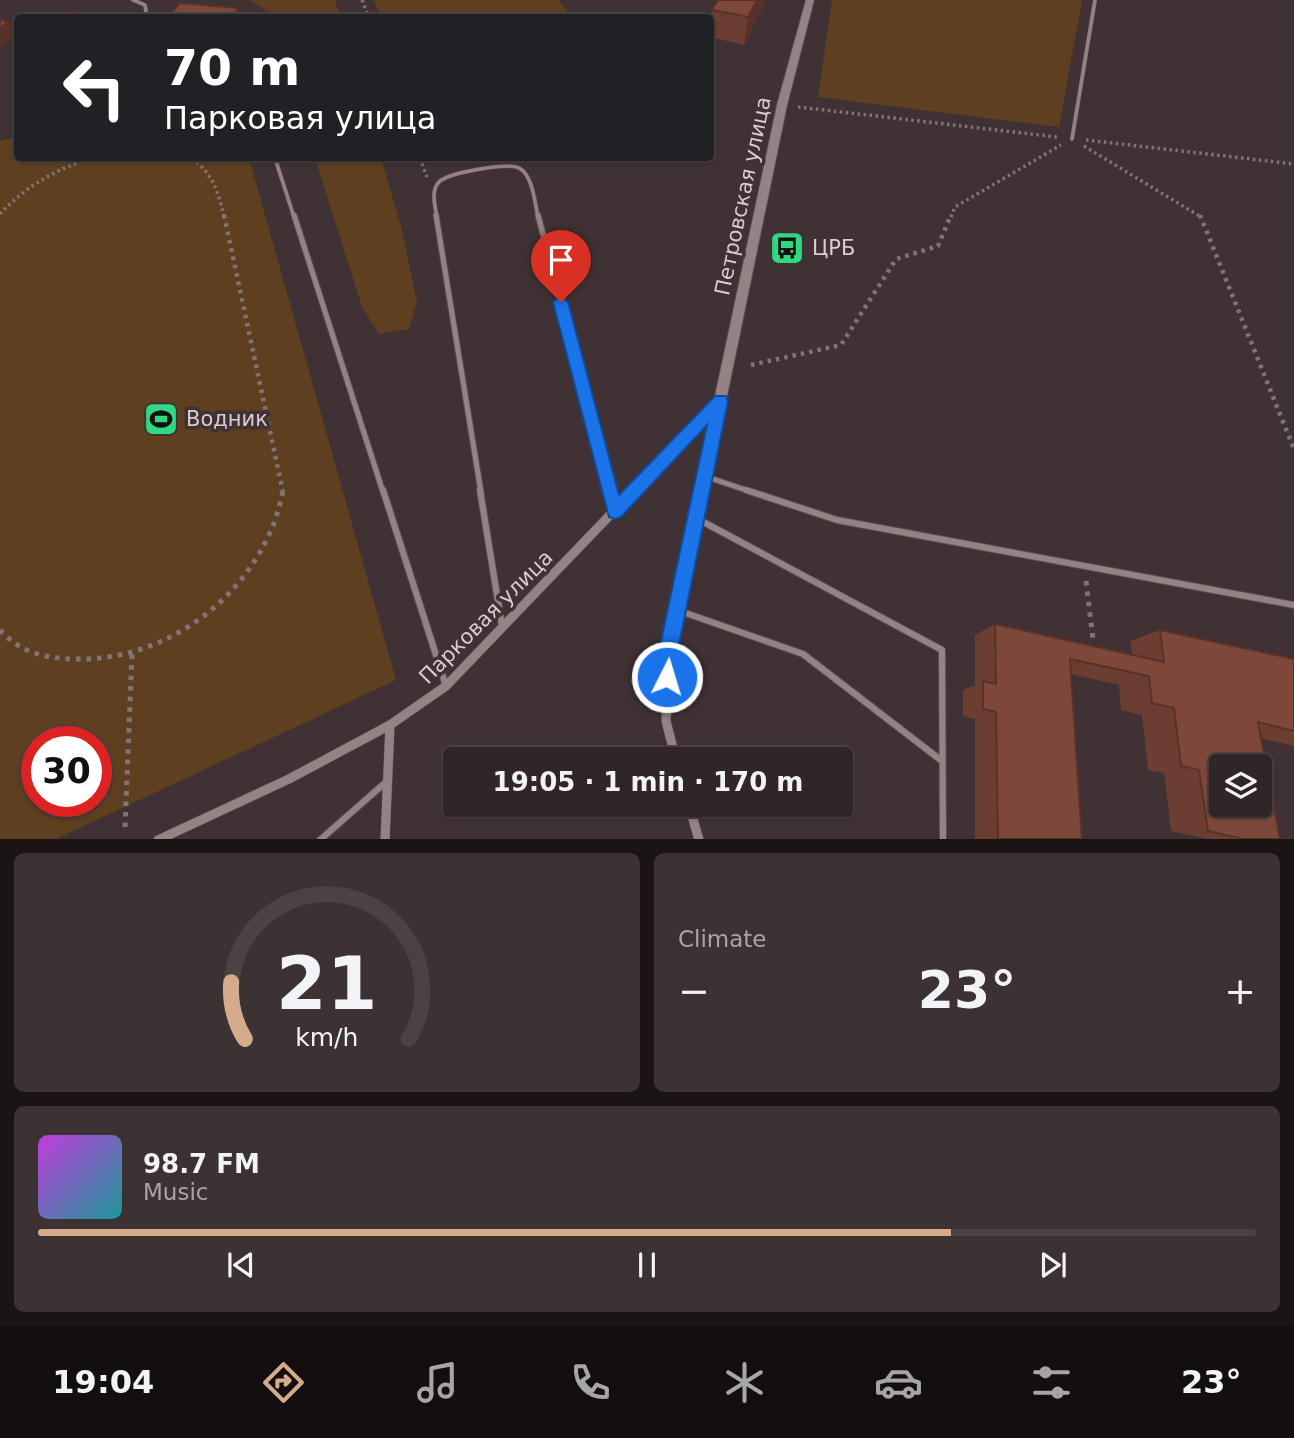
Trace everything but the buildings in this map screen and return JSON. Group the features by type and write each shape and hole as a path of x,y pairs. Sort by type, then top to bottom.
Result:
{"street":[{"name":"Петровская улица","path":"720,401 782,105 810,0"},
{"path":"673,747 666,722 667,655 720,401"},
{"name":"Парковая улица","path":"158,839 289,779 390,725 446,686 720,401"},
{"path":"385,839 390,725"},
{"path":"693,817 699,839"}],"lane":[{"path":"133,0 145,5 146,14"},
{"path":"1072,139 1095,0"},
{"path":"276,161 446,686"},
{"path":"502,629 433,194 439,182 453,174 502,166 519,168 528,177 615,512"},
{"path":"704,476 837,520 1294,605"},
{"path":"696,518 942,650 943,839"},
{"path":"677,610 803,654 942,761"},
{"path":"320,839 387,781"}],"path":[{"path":"782,105 1294,164"},
{"path":"751,365 841,345 896,259 939,246 955,206 1072,139"},
{"path":"1072,139 1201,216 1294,449"},
{"path":"0,214 31,185 50,173 84,161"},
{"path":"0,630 20,647 48,657 86,661 132,652 184,629 232,591 252,567 266,544 276,520 283,491 219,192 204,167 196,161"},
{"path":"1084,566 1093,639"},
{"path":"125,827 132,652"}],"shaded area":[{"path":"249,0 335,0 339,14 271,14"},
{"path":"374,0 558,0 570,14 379,14"},
{"path":"832,0 1082,0 1059,127 818,97"},
{"name":"Водник","path":"14,138 14,161 250,161 396,680 112,813 112,726 21,726 21,817 103,817 56,839 0,839 0,141"},
{"path":"316,161 382,161 401,226 417,302 409,329 379,334 362,307"}],"place":[{"name":"ЦРБ","path":"787,248"},
{"name":"Водник","path":"161,419"}],"route":[{"path":"561,302 615,512 720,401 667,655 667,677"}]}
